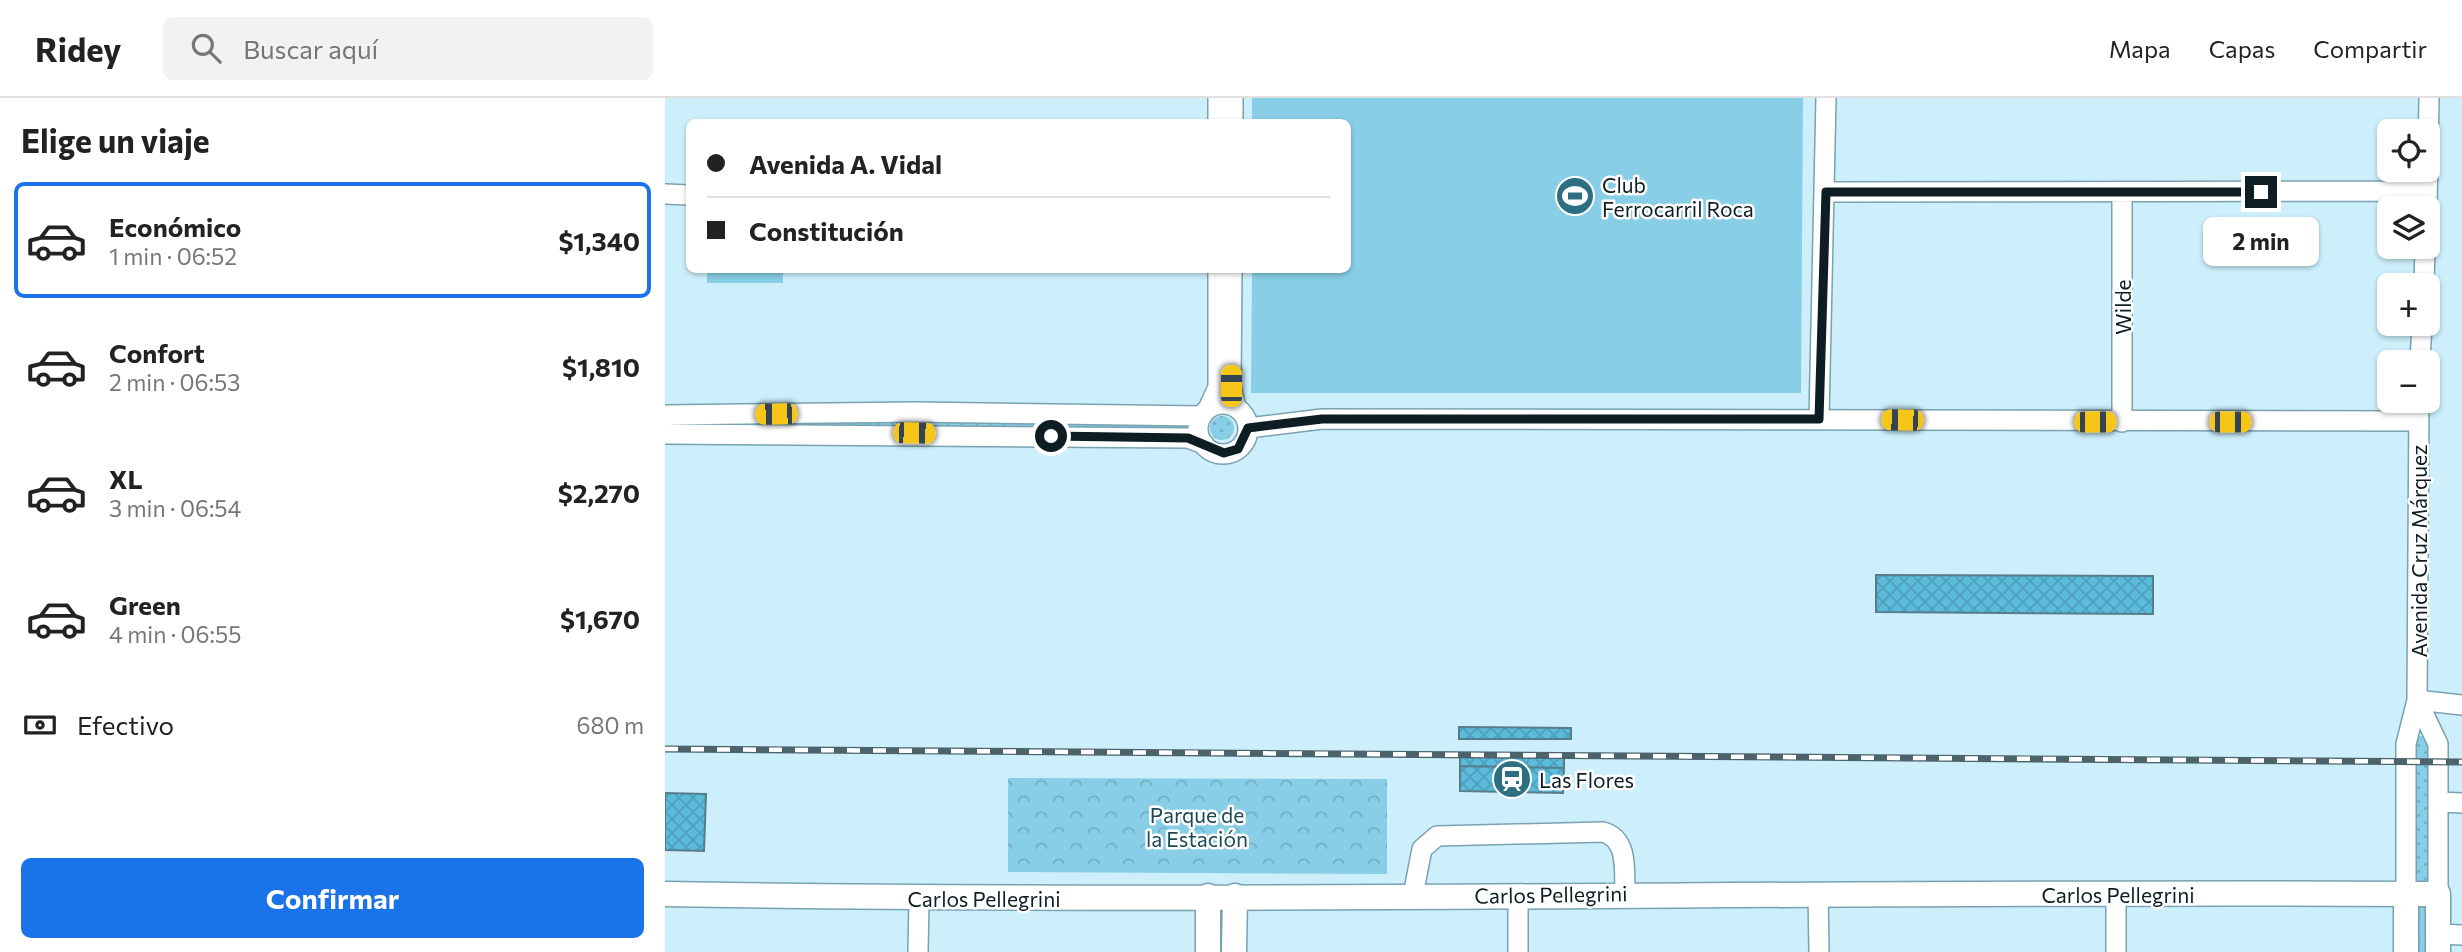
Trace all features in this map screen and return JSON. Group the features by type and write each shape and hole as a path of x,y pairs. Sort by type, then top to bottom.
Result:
{"main road":[{"name":"Carlos Pellegrini","path":"665,894 919,898 1818,893 2438,894"},
{"name":"Avenida Cruz Márquez","path":"2406,894 2406,952"},
{"name":"Avenida Cruz Márquez","path":"2438,894 2446,941"},
{"path":"1208,896 1208,952"},
{"path":"1234,896 1234,952"}],"street":[{"path":"1218,98 1218,119"},
{"path":"1233,98 1233,119"},
{"path":"1819,419 1826,98"},
{"path":"2427,196 2429,98"},
{"path":"1826,192 2122,193 2377,199"},
{"name":"Wilde","path":"2122,193 2122,422"},
{"path":"665,194 686,195"},
{"path":"1204,444 1199,430 1218,387 1218,273"},
{"path":"1232,273 1231,386 1236,408"},
{"path":"665,415 1205,412 1222,404 1242,413 1248,428 1244,443 1231,452 1216,452 1188,438 914,433 665,434"},
{"path":"914,433 915,412"},
{"name":"Avenida Cruz Márquez","path":"2406,894 2406,744 2417,700 2418,413"},
{"path":"1248,428 1322,419 2418,421"},
{"path":"2417,700 2462,705"},
{"name":"Avenida Cruz Márquez","path":"2417,700 2438,744 2438,894"},
{"path":"2438,802 2462,803"},
{"path":"1413,895 1422,849 1437,836 1603,832 1618,841 1622,850 1625,894"},
{"path":"1818,893 1819,952"},
{"path":"2116,894 2116,952"},
{"path":"1518,895 1518,952"},
{"path":"918,952 919,898"}],"green space":[{"name":"Club Ferrocarril Roca","path":"1252,98 1803,98 1801,393 1251,393 1252,273 1351,273 1351,119 1252,119"},
{"path":"707,273 783,273 783,283 707,283"},
{"path":"1217,416 1227,416 1234,423 1234,433 1227,440 1217,440 1210,433 1210,423"},
{"path":"665,421 894,422 894,428 665,427"},
{"path":"935,422 1190,424 1190,430 935,428"},
{"path":"2413,736 2429,736 2430,882 2414,882"},
{"name":"Parque de la Estación","path":"1008,778 1387,779 1387,874 1008,872"},
{"path":"2412,906 2428,906 2428,952 2412,952"}],"building":[{"path":"1876,575 2153,576 2153,614 1876,612"},
{"path":"1459,727 1571,728 1571,739 1459,739"},
{"path":"1460,756 1564,758 1564,768 1460,766"},
{"path":"1460,766 1564,768 1563,793 1460,791"},
{"path":"665,793 706,794 704,851 665,850"}],"railway":[{"path":"665,749 2462,762"}],"place":[{"name":"Club Ferrocarril Roca","path":"1575,196"},
{"name":"Las Flores","path":"1512,779"}],"route":[{"path":"1051,436 1188,438 1216,452 1224,453 1238,449 1244,443 1248,428 1322,419 1819,419 1826,192 2261,192"}]}
